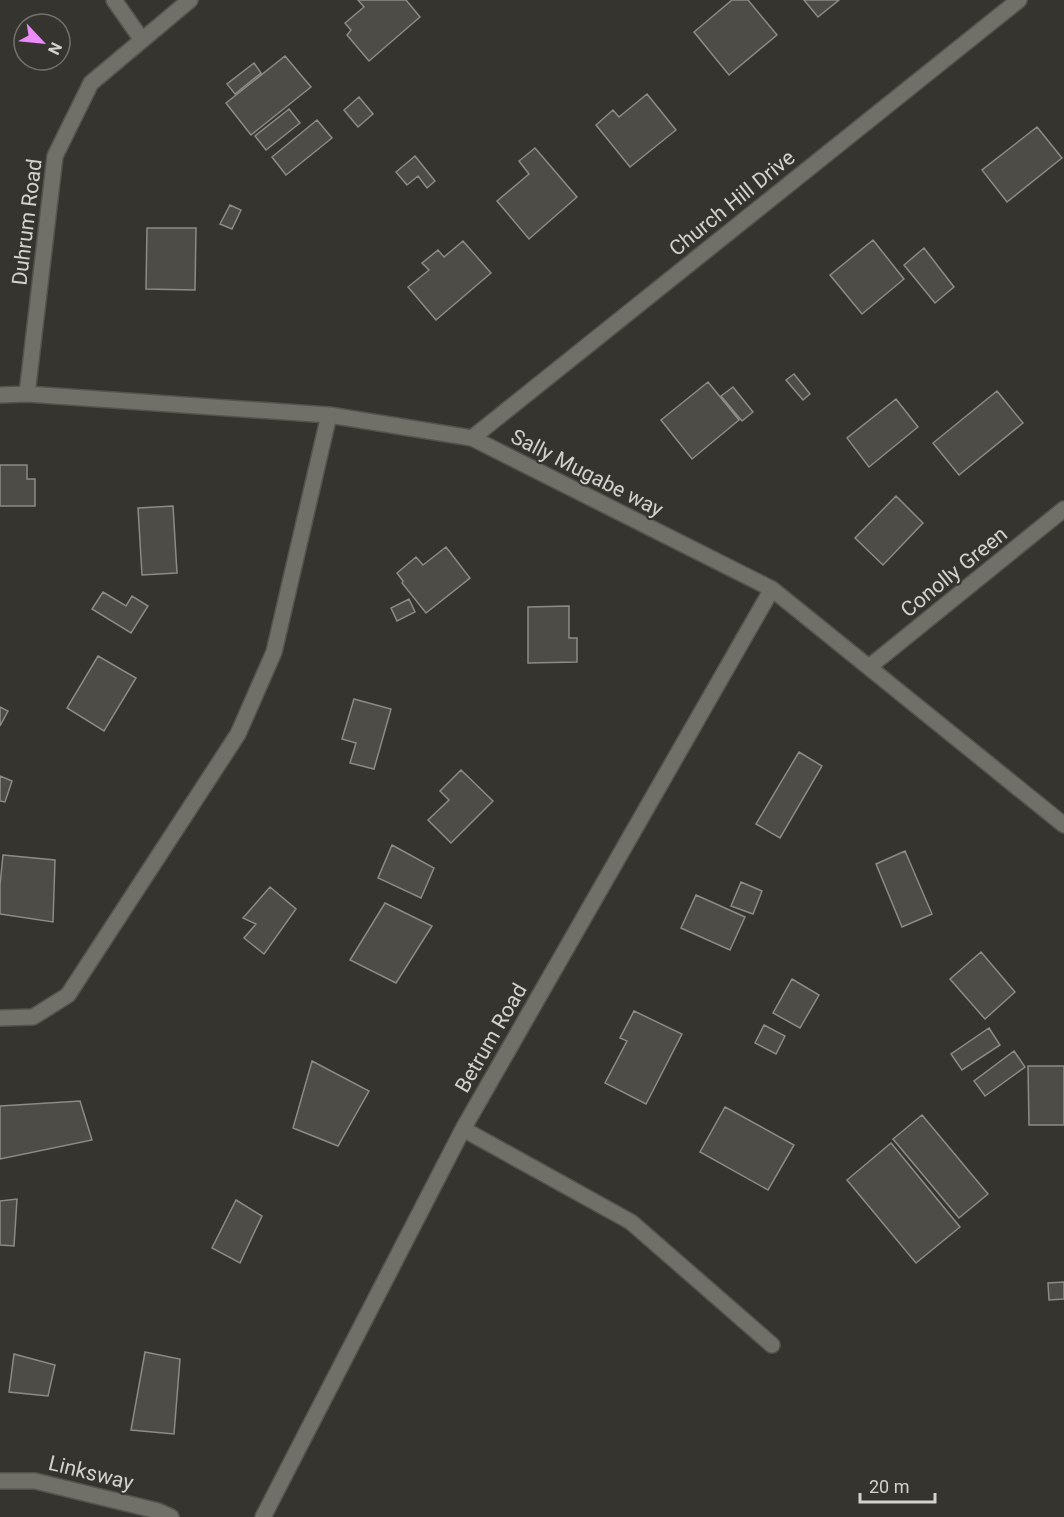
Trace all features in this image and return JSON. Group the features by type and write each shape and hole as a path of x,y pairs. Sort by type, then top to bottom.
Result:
{"street":[{"path":"114,0 142,40"},
{"name":"Duhrum Road","path":"27,394 55,156 91,83 189,0"},
{"name":"Church Hill Drive","path":"472,438 1019,0"},
{"name":"Sally Mugabe way","path":"0,395 27,394 328,415 472,438 772,589 1064,825"},
{"path":"0,1018 33,1017 68,995 238,734 274,652 328,415"},
{"name":"Conolly Green","path":"869,667 1064,509"},
{"name":"Betrum Road","path":"263,1517 463,1129 772,589"},
{"path":"463,1129 631,1222 772,1345"},
{"name":"Linksway","path":"0,1481 34,1481 158,1511 171,1517"}],"building":[{"path":"358,0 406,0 420,17 369,61 347,35 351,30 345,23 364,7"},
{"path":"732,0 748,0 777,35 729,75 694,32"},
{"path":"804,0 839,0 818,17"},
{"path":"285,56 311,87 251,135 226,103"},
{"path":"254,63 261,73 235,94 227,84"},
{"path":"647,94 676,130 630,167 596,125 613,110 619,117"},
{"path":"359,97 373,114 358,127 344,110"},
{"path":"289,109 300,123 266,150 255,136"},
{"path":"317,120 332,138 286,175 272,157"},
{"path":"1037,127 1062,158 1007,202 982,170"},
{"path":"535,148 577,197 529,239 497,201 529,174 519,161"},
{"path":"415,156 435,181 427,188 418,176 407,185 396,172"},
{"path":"230,205 241,210 232,229 220,224"},
{"path":"147,228 196,228 195,290 146,289"},
{"path":"873,240 904,279 862,314 830,275"},
{"path":"463,241 491,273 436,320 408,287 429,270 422,263 438,250 444,257"},
{"path":"924,248 954,287 935,303 904,265"},
{"path":"794,374 810,394 803,400 786,380"},
{"path":"708,382 739,420 692,459 661,420"},
{"path":"733,387 753,412 742,421 721,396"},
{"path":"997,391 1023,423 959,475 933,443"},
{"path":"896,399 918,427 869,467 847,438"},
{"path":"0,465 27,465 27,479 35,479 35,506 0,506"},
{"path":"896,496 923,523 883,565 855,538"},
{"path":"173,506 177,573 142,575 138,508"},
{"path":"446,547 470,578 426,613 402,583 397,573 416,557 423,565"},
{"path":"103,592 126,606 132,596 148,606 131,633 92,609"},
{"path":"409,599 415,612 397,621 391,608"},
{"path":"569,606 569,638 577,638 577,662 528,663 528,607"},
{"path":"98,656 136,678 104,731 67,708"},
{"path":"354,699 391,709 374,769 350,763 356,743 342,739"},
{"path":"0,707 8,711 0,726"},
{"path":"799,752 822,766 780,838 756,824"},
{"path":"461,770 493,801 451,843 428,820 449,800 440,791"},
{"path":"0,776 12,781 5,802 0,801"},
{"path":"392,845 434,868 421,898 378,878"},
{"path":"905,851 932,914 902,927 876,864"},
{"path":"3,855 55,860 53,922 0,914"},
{"path":"741,882 762,891 753,914 731,906"},
{"path":"270,887 296,909 264,954 244,938 256,924 243,918"},
{"path":"696,895 745,917 730,950 681,928"},
{"path":"385,903 432,926 396,983 350,960"},
{"path":"981,952 1015,992 985,1019 950,979"},
{"path":"792,979 819,995 800,1028 773,1013"},
{"path":"634,1011 682,1034 646,1104 605,1083 627,1041 620,1038"},
{"path":"764,1025 785,1036 776,1054 755,1043"},
{"path":"989,1028 1000,1045 962,1070 951,1054"},
{"path":"1014,1051 1025,1067 985,1096 974,1081"},
{"path":"312,1061 369,1091 338,1146 293,1128"},
{"path":"1028,1066 1064,1066 1064,1125 1029,1125"},
{"path":"80,1101 92,1140 0,1159 0,1106"},
{"path":"725,1107 794,1145 768,1190 700,1152"},
{"path":"922,1115 988,1194 959,1218 893,1139"},
{"path":"891,1143 960,1227 916,1263 847,1180"},
{"path":"17,1199 14,1246 0,1245 0,1201"},
{"path":"236,1200 262,1216 240,1263 212,1248"},
{"path":"1064,1282 1064,1299 1049,1300 1048,1283"},
{"path":"145,1352 180,1359 174,1434 131,1430"},
{"path":"14,1354 55,1365 48,1396 9,1392"}]}
